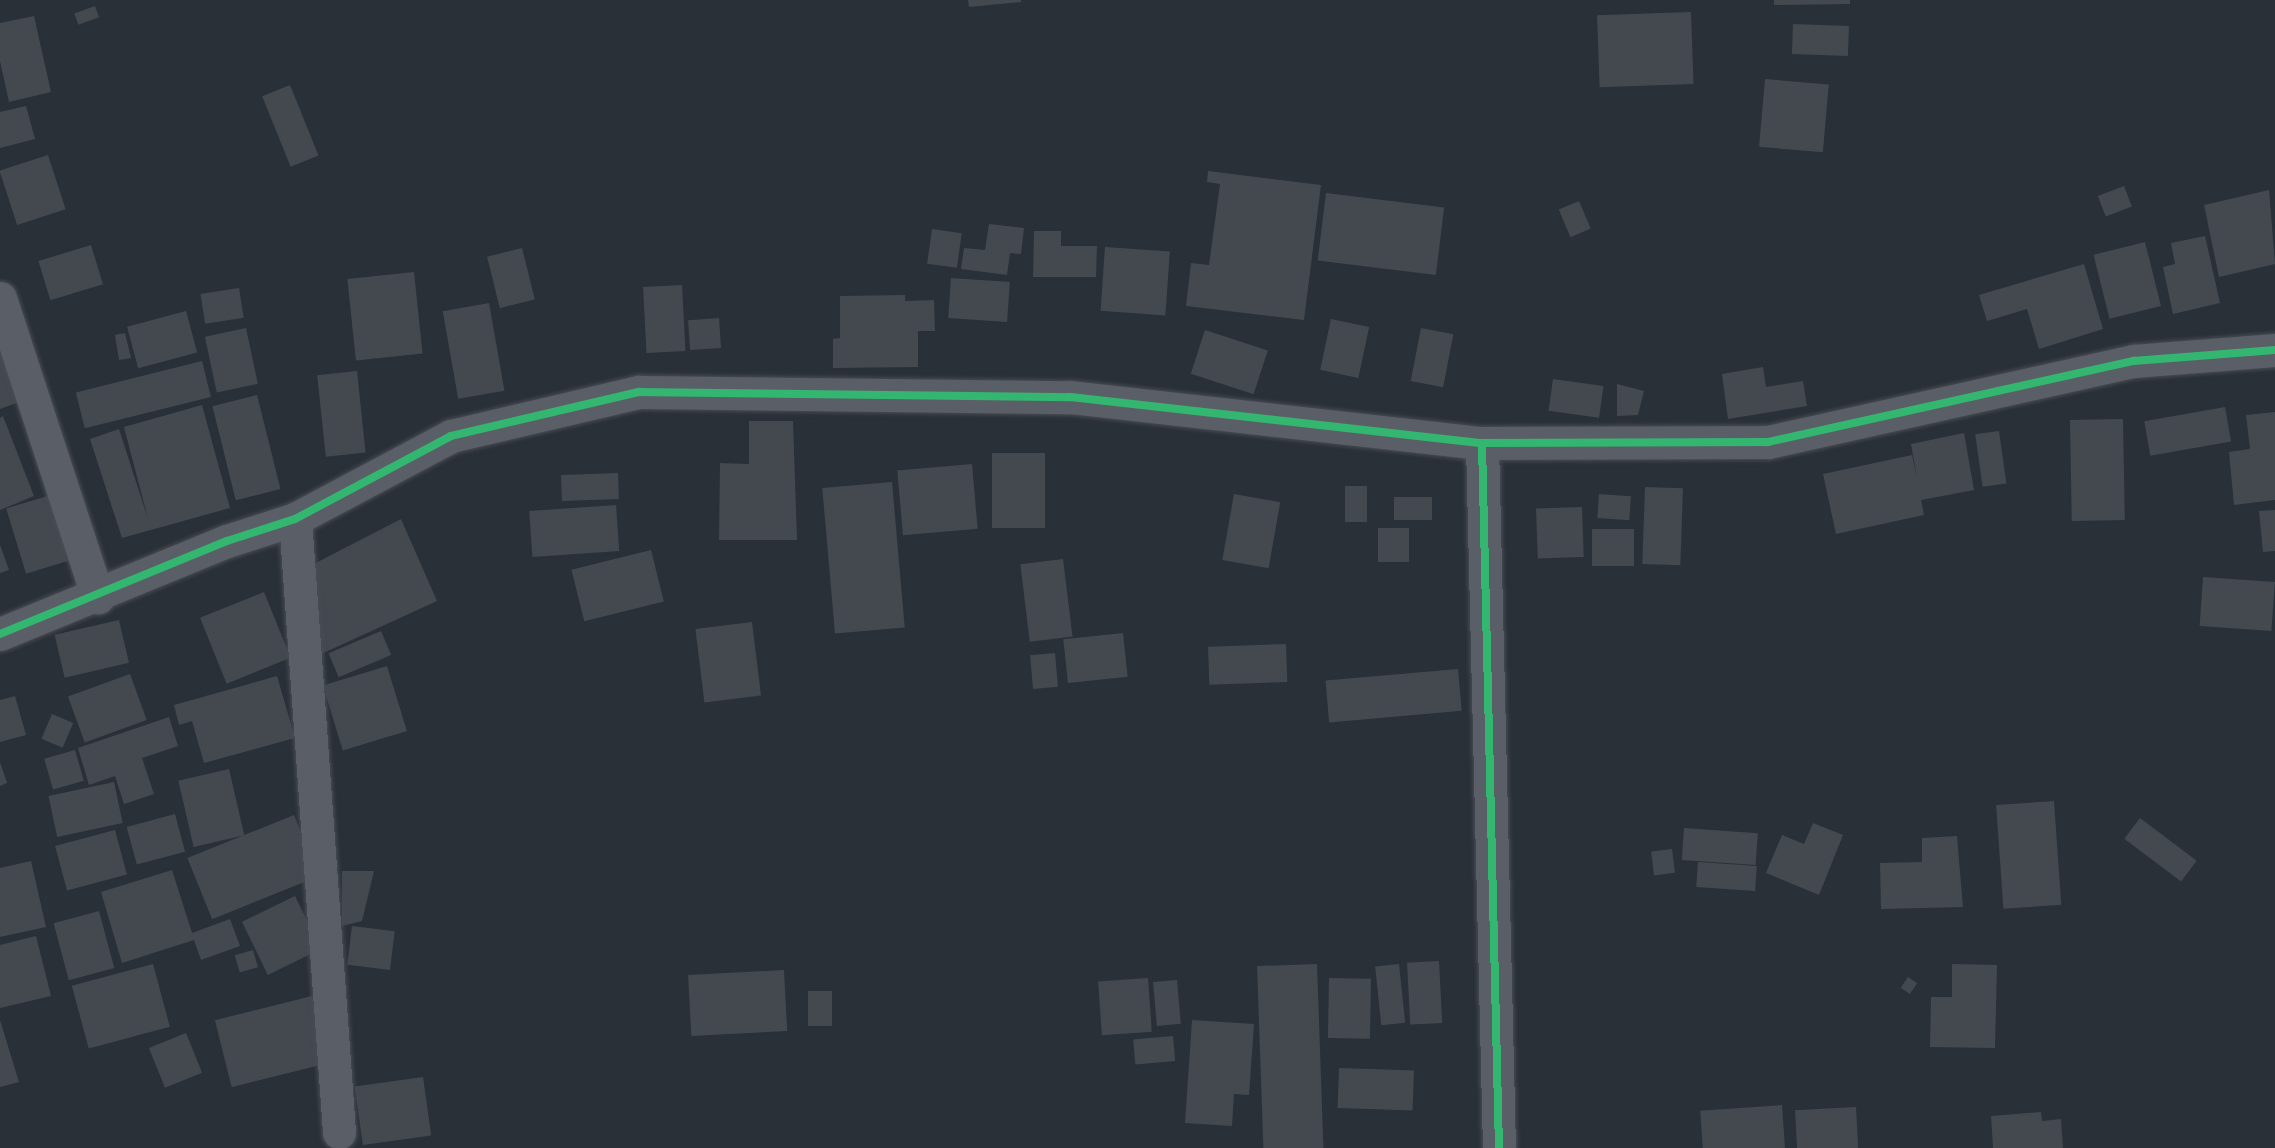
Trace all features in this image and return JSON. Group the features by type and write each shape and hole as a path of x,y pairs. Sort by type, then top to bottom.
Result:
{"street":[{"path":"0,298 98,597"},
{"path":"0,634 98,597 227,541 295,519 451,436 639,392 1070,397 1482,443 1768,442 2134,361 2275,350"},
{"path":"1482,443 1499,1148"},
{"path":"295,519 339,1132"}],"building":[{"path":"968,0 1021,0 1021,2 969,7"},
{"path":"1774,0 1850,0 1850,4 1774,5"},
{"path":"95,6 99,17 78,25 74,14"},
{"path":"1691,12 1694,84 1600,87 1597,15"},
{"path":"34,16 51,92 9,102 0,61 0,23"},
{"path":"1793,24 1849,26 1848,56 1792,54"},
{"path":"1765,79 1829,85 1823,152 1759,147"},
{"path":"290,85 318,155 291,167 262,96"},
{"path":"26,106 35,139 0,148 0,112"},
{"path":"48,155 66,209 17,225 0,171"},
{"path":"1208,171 1321,185 1304,320 1186,306 1191,263 1209,265 1220,184 1207,182"},
{"path":"2124,186 2132,207 2106,217 2098,196"},
{"path":"2269,190 2275,264 2219,277 2204,205"},
{"path":"1326,193 1444,208 1436,275 1318,260"},
{"path":"1579,201 1591,229 1570,237 1559,210"},
{"path":"989,224 1024,228 1021,254 1010,253 1007,275 961,269 964,248 985,250"},
{"path":"932,229 962,233 957,268 927,264"},
{"path":"1034,231 1061,231 1061,246 1097,246 1096,277 1033,277"},
{"path":"2205,236 2220,303 2173,314 2163,267 2175,264 2171,243"},
{"path":"2145,242 2161,306 2110,319 2094,255"},
{"path":"91,245 103,284 50,300 38,261"},
{"path":"1105,247 1170,252 1165,315 1101,311"},
{"path":"522,248 535,299 500,308 487,257"},
{"path":"2084,264 2103,329 2039,349 2027,309 1987,321 1979,295"},
{"path":"414,272 423,354 356,361 347,279"},
{"path":"951,278 1010,282 1007,322 948,318"},
{"path":"682,285 685,351 647,353 643,287"},
{"path":"239,288 244,318 205,324 200,294"},
{"path":"905,295 905,301 934,300 935,331 918,331 918,367 833,368 833,339 840,338 840,296"},
{"path":"489,303 504,391 458,399 443,311"},
{"path":"186,311 197,353 138,368 127,327"},
{"path":"719,318 721,348 690,350 688,320"},
{"path":"1331,319 1369,327 1358,378 1320,370"},
{"path":"246,328 258,384 217,392 205,337"},
{"path":"1421,328 1453,334 1443,387 1411,381"},
{"path":"1205,330 1268,350 1254,394 1191,374"},
{"path":"125,333 131,358 119,360 115,335"},
{"path":"0,346 22,401 0,409"},
{"path":"202,361 211,397 85,428 76,392"},
{"path":"1763,367 1766,387 1803,381 1807,406 1728,419 1722,374"},
{"path":"357,371 366,453 326,457 317,375"},
{"path":"1553,379 1604,386 1599,418 1549,411"},
{"path":"1617,384 1644,391 1638,415 1617,416"},
{"path":"257,395 280,489 236,500 212,406"},
{"path":"202,405 230,508 122,538 90,439 119,429 148,519 124,427"},
{"path":"2225,407 2231,441 2150,456 2144,421"},
{"path":"2275,412 2275,500 2234,505 2229,452 2250,449 2246,415"},
{"path":"3,416 34,496 0,510 0,418"},
{"path":"2123,419 2125,520 2072,521 2070,420"},
{"path":"749,421 793,421 797,540 719,540 720,463 749,464"},
{"path":"1999,431 2006,483 1983,487 1975,434"},
{"path":"1964,433 1974,490 1921,500 1924,515 1836,534 1823,474 1912,455 1917,477 1911,444"},
{"path":"992,453 1045,453 1045,528 992,528"},
{"path":"972,464 978,529 903,535 897,471"},
{"path":"618,473 619,499 562,501 561,475"},
{"path":"892,482 905,627 835,634 822,488"},
{"path":"1345,486 1367,486 1367,522 1345,522"},
{"path":"1645,487 1683,488 1680,565 1642,564"},
{"path":"54,494 74,559 26,574 6,509"},
{"path":"1234,494 1280,502 1269,568 1222,560"},
{"path":"1599,494 1631,496 1629,520 1597,518"},
{"path":"1394,497 1432,497 1432,520 1394,520"},
{"path":"616,505 619,551 532,557 529,511"},
{"path":"1582,507 1584,557 1538,559 1536,509"},
{"path":"2275,510 2275,551 2263,552 2259,511"},
{"path":"401,519 437,601 319,655 304,569"},
{"path":"1378,528 1409,528 1409,562 1378,562"},
{"path":"1592,529 1634,529 1634,566 1592,566"},
{"path":"0,545 9,570 0,573"},
{"path":"651,550 664,601 584,621 571,570"},
{"path":"1063,559 1073,636 1030,642 1020,564"},
{"path":"2203,577 2275,582 2271,631 2200,626"},
{"path":"264,592 291,658 227,684 200,618"},
{"path":"119,620 129,663 65,678 55,635"},
{"path":"752,622 761,695 704,702 695,629"},
{"path":"381,631 391,655 339,677 329,653"},
{"path":"1123,633 1128,677 1068,683 1063,639"},
{"path":"1286,644 1287,682 1209,685 1208,647"},
{"path":"1055,653 1058,687 1033,689 1030,655"},
{"path":"387,666 407,731 343,751 323,686"},
{"path":"1458,669 1462,711 1329,722 1326,681"},
{"path":"130,674 147,720 85,743 68,697"},
{"path":"277,676 295,738 204,763 192,721 179,725 174,705"},
{"path":"15,696 26,735 0,742 0,700"},
{"path":"52,714 73,723 63,748 41,739"},
{"path":"169,717 178,746 142,758 154,794 124,804 115,776 89,785 78,748"},
{"path":"75,750 84,781 53,790 44,759"},
{"path":"0,762 7,783 0,786"},
{"path":"229,769 244,835 194,847 178,781"},
{"path":"114,782 123,823 57,837 48,796"},
{"path":"2054,801 2061,905 2003,909 1996,805"},
{"path":"175,814 185,852 137,865 127,827"},
{"path":"294,815 319,876 212,919 187,858"},
{"path":"2140,818 2197,861 2181,881 2124,839"},
{"path":"1813,823 1843,835 1819,895 1766,873 1782,835 1804,844"},
{"path":"1684,828 1758,833 1756,865 1682,860"},
{"path":"115,830 127,874 67,890 55,846"},
{"path":"1957,836 1963,907 1881,909 1880,863 1922,862 1922,838"},
{"path":"1672,849 1675,873 1654,875 1651,852"},
{"path":"31,861 46,927 0,937 0,868"},
{"path":"1698,862 1757,866 1755,891 1696,887"},
{"path":"172,870 192,933 230,919 240,946 201,960 194,940 122,963 101,892"},
{"path":"342,871 374,871 362,921 342,926"},
{"path":"295,896 321,949 268,975 242,922"},
{"path":"99,911 114,968 69,980 54,923"},
{"path":"352,926 395,931 390,970 347,965"},
{"path":"36,936 51,996 0,1008 0,945"},
{"path":"253,950 258,967 240,973 235,955"},
{"path":"1439,961 1442,1023 1410,1025 1407,963"},
{"path":"153,964 170,1027 89,1049 72,986"},
{"path":"1317,964 1323,1148 1263,1148 1257,966"},
{"path":"1399,964 1405,1023 1381,1025 1375,967"},
{"path":"1952,964 1997,965 1995,1048 1930,1047 1931,997 1952,997"},
{"path":"784,970 787,1031 691,1036 688,975"},
{"path":"1908,977 1917,983 1910,994 1901,988"},
{"path":"1148,978 1152,1032 1102,1035 1098,981"},
{"path":"1329,978 1371,979 1370,1039 1328,1038"},
{"path":"1177,980 1181,1024 1157,1026 1153,982"},
{"path":"808,991 832,991 832,1026 808,1026"},
{"path":"312,996 329,1063 232,1087 215,1020"},
{"path":"0,1020 19,1082 0,1087"},
{"path":"1192,1020 1254,1024 1249,1095 1234,1094 1232,1126 1185,1123"},
{"path":"186,1033 202,1073 165,1088 149,1048"},
{"path":"1173,1036 1175,1061 1135,1064 1133,1039"},
{"path":"1339,1068 1414,1071 1413,1111 1338,1108"},
{"path":"423,1077 431,1135 363,1145 355,1087"},
{"path":"1782,1105 1785,1148 1703,1148 1700,1111"},
{"path":"1856,1107 1858,1148 1797,1148 1795,1110"},
{"path":"2041,1112 2042,1121 2061,1119 2063,1148 1993,1148 1991,1116"}],"cycle path":[{"path":"0,634 227,541 295,519 451,436 639,392 1070,397 1482,443 1768,442 2134,361 2275,350"},
{"path":"1482,443 1499,1148"}]}
